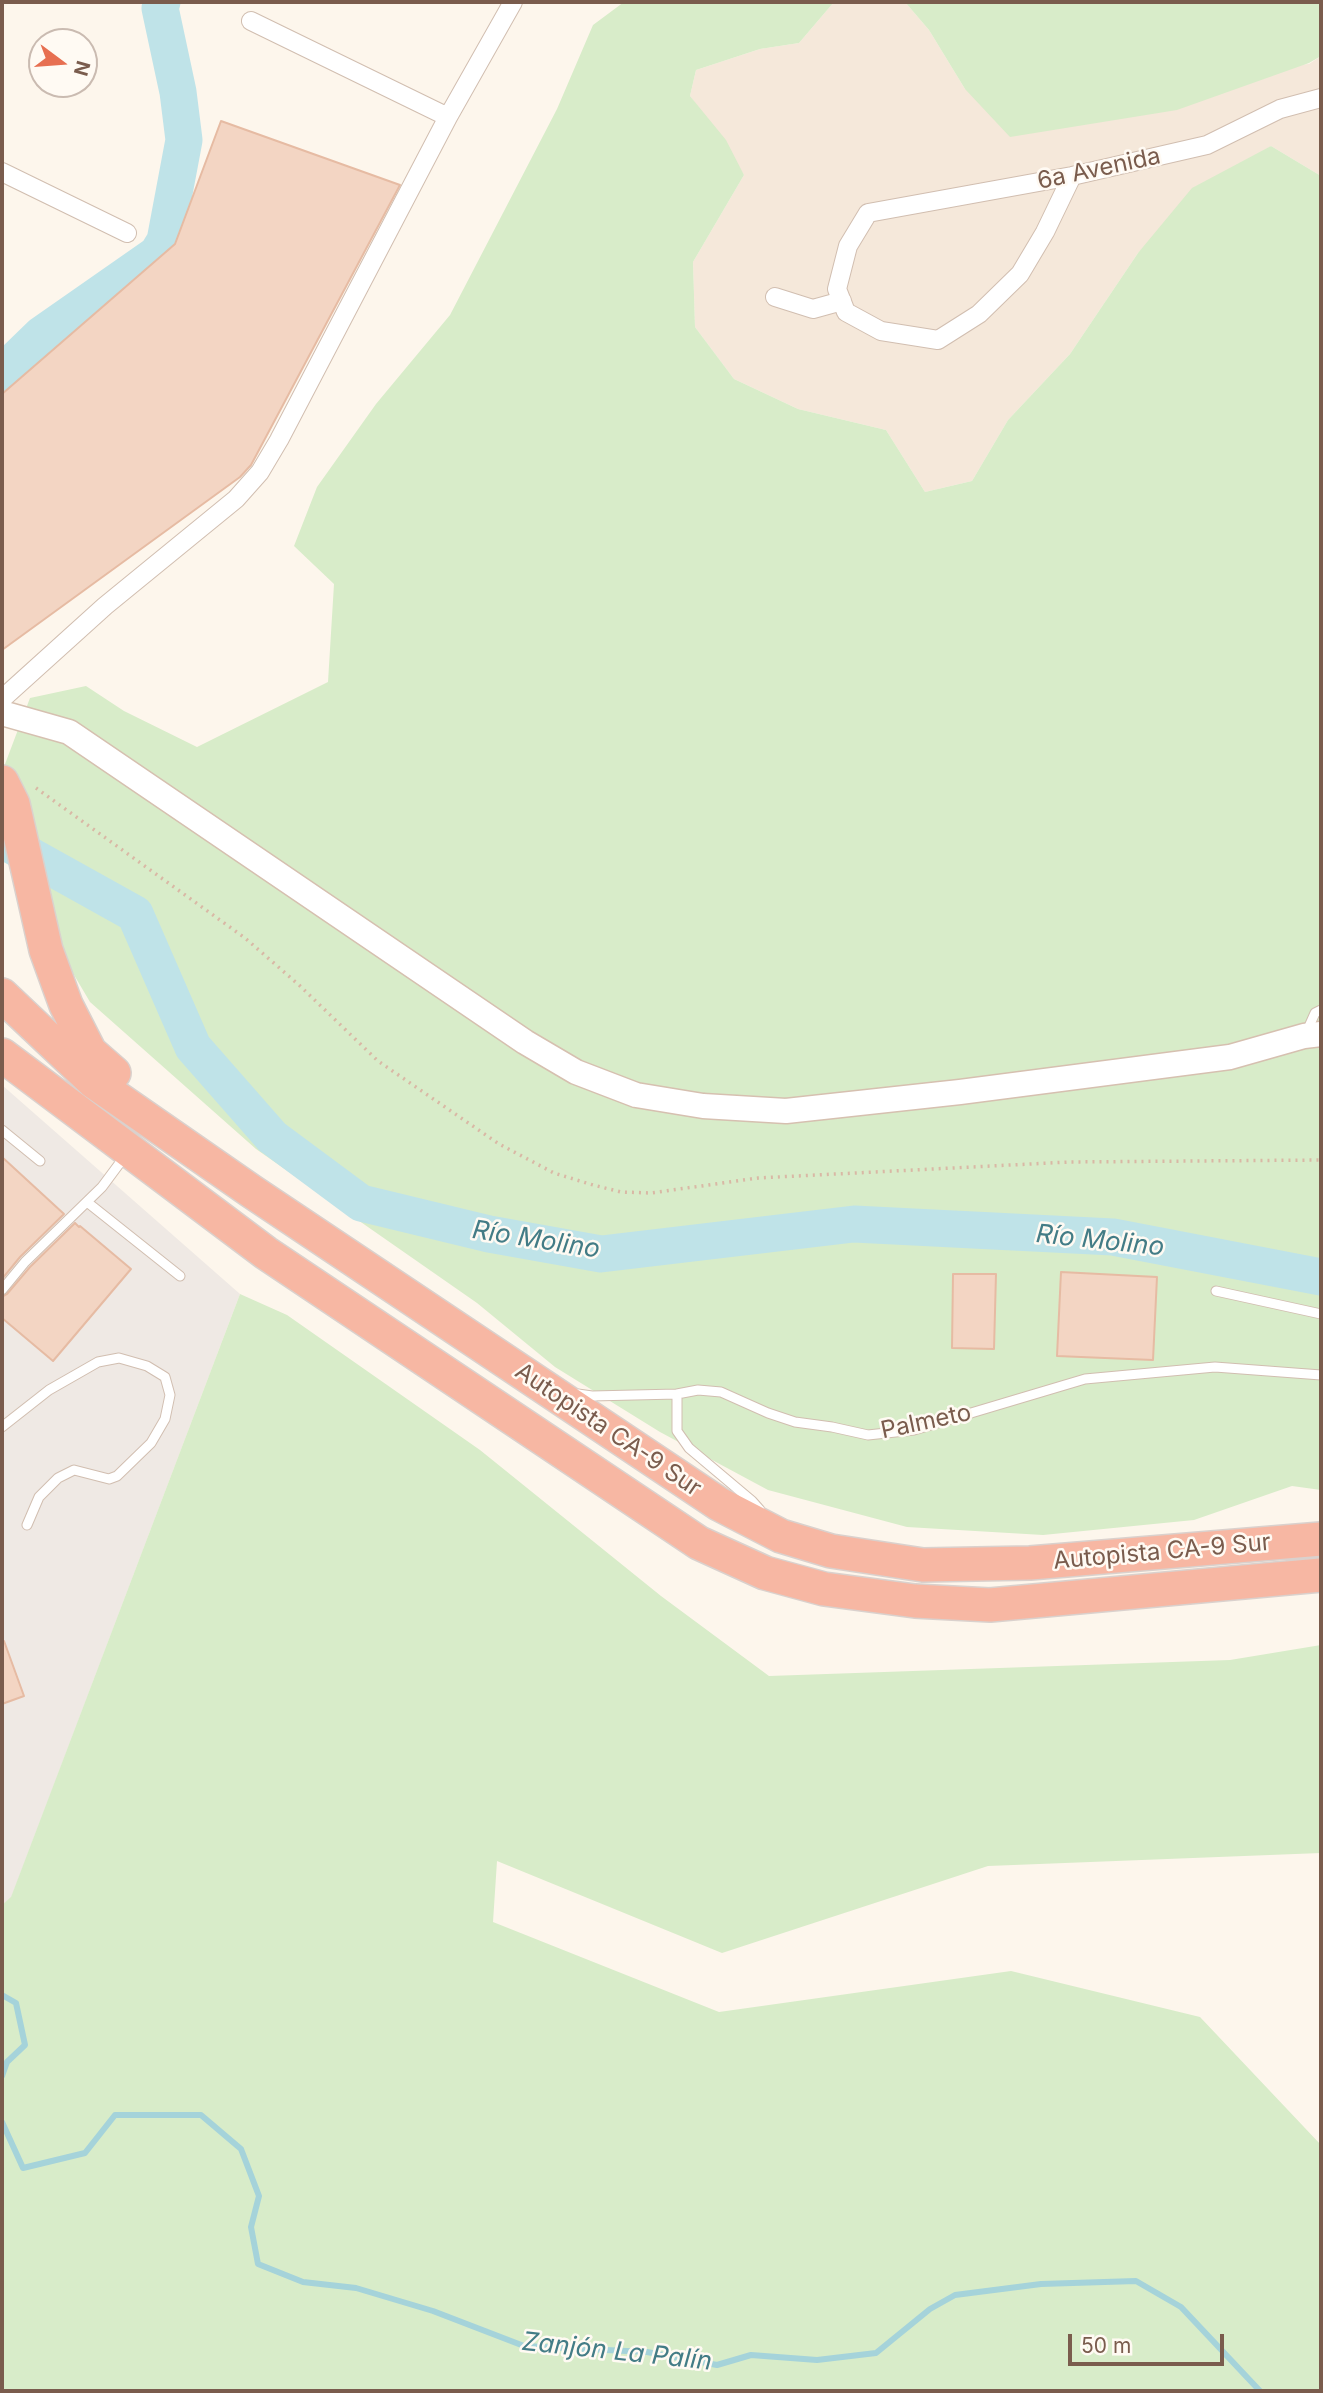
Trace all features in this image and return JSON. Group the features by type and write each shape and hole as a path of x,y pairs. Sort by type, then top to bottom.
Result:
{"highway":[{"path":"7,793 41,931 66,1005 90,1052 222,1159 251,1191"},
{"name":"Autopista CA-9 Sur","path":"2,995 94,1082 251,1191 719,1504 781,1536 831,1551 923,1565 1030,1563 1321,1539"},
{"name":"Autopista CA-9 Sur","path":"4,1061 266,1254 699,1543 765,1573 824,1590 915,1601 990,1605 1321,1574"}],"main road":[{"path":"2,713 69,732 525,1042 576,1072 636,1095 703,1107 786,1111 960,1092 1230,1057 1313,1035"}],"street":[{"path":"2,699 105,606 236,499 260,472 448,117 513,2"},
{"path":"251,21 448,117"},
{"name":"6a Avenida","path":"844,307 837,289 848,246 868,213 1072,176 1207,145 1280,109 1321,98"},
{"path":"2,172 127,233"},
{"path":"775,297 813,309 844,307 881,331 938,340 979,314 1020,274 1045,232 1072,176"}],"lane":[{"path":"1313,1035 1315,1013 1321,1010"},
{"path":"2,1130 40,1161"},
{"path":"2,1290 25,1262 103,1187 128,1151"},
{"path":"87,1202 180,1276"},
{"path":"1216,1291 1321,1314"},
{"path":"2,1427 49,1390 98,1362 119,1358 147,1366 165,1377 170,1395 165,1419 151,1443 117,1476 109,1479 74,1470 58,1478 39,1497 27,1525"},
{"name":"Palmeto","path":"548,1389 592,1396 677,1394 698,1390 721,1392 795,1422 868,1434 914,1430 1085,1379 1215,1367 1321,1375"},
{"path":"677,1394 677,1431 689,1448 752,1501 781,1536"}],"shaded area":[{"path":"834,2 905,2 929,30 965,89 1309,64 1321,56 1321,176 1271,146 1138,253 1070,354 1008,420 972,481 925,492 886,430 798,409 734,379 695,327 693,262 744,175 690,96 696,70 760,49 799,43"},
{"path":"2,1085 240,1294 11,1898 2,1905"}],"green space":[{"path":"624,2 834,2 799,43 760,49 696,70 690,96 726,140 744,175 693,262 695,327 734,379 798,409 886,430 925,492 972,481 1008,420 1070,354 1138,253 1192,188 1271,146 1321,176 1321,1490 1292,1486 1194,1520 1043,1535 907,1527 768,1490 660,1432 555,1367 477,1303 256,1149 90,1002 54,941 2,772 30,698 86,686 124,711 197,747 328,682 334,584 294,546 317,487 376,404 450,315 557,109 593,25"},
{"path":"905,2 1321,2 1321,56 1309,63 1177,110 1010,137 965,89 929,30"},
{"path":"240,1294 287,1315 480,1450 661,1596 769,1676 1230,1660 1321,1645 1321,1853 988,1866 722,1953 497,1861 493,1922 719,2012 1011,1971 1200,2017 1321,2145 1321,2391 2,2389 2,1905 11,1897"}],"building":[{"path":"221,121 400,185 251,465 240,477 2,650 2,394 175,244"},
{"path":"2,1157 64,1214 20,1257 2,1279"},
{"path":"75,1223 131,1269 53,1361 2,1318 2,1297"},
{"path":"1061,1272 1157,1277 1153,1360 1057,1356"},
{"path":"953,1274 996,1274 994,1349 952,1348"},
{"path":"2,1641 24,1696 2,1704"}],"waterway":[{"path":"2,373 41,335 157,254 165,241 184,140 178,92 160,8 162,2"},
{"name":"Río Molino","path":"2,840 135,914 193,1047 272,1137 361,1203 489,1234 601,1254 854,1224 1113,1237 1321,1277"},
{"name":"Zanjón La Palín","path":"2,1995 16,2003 25,2045 7,2062 2,2076"},
{"name":"Zanjón La Palín","path":"2,2122 23,2168 85,2153 115,2115 201,2115 241,2149 259,2196 251,2227 258,2264 303,2282 356,2288 433,2311 524,2346 647,2352 717,2365 751,2355 817,2360 876,2353 930,2309 955,2295 1041,2284 1136,2281 1181,2307 1260,2391"}]}
